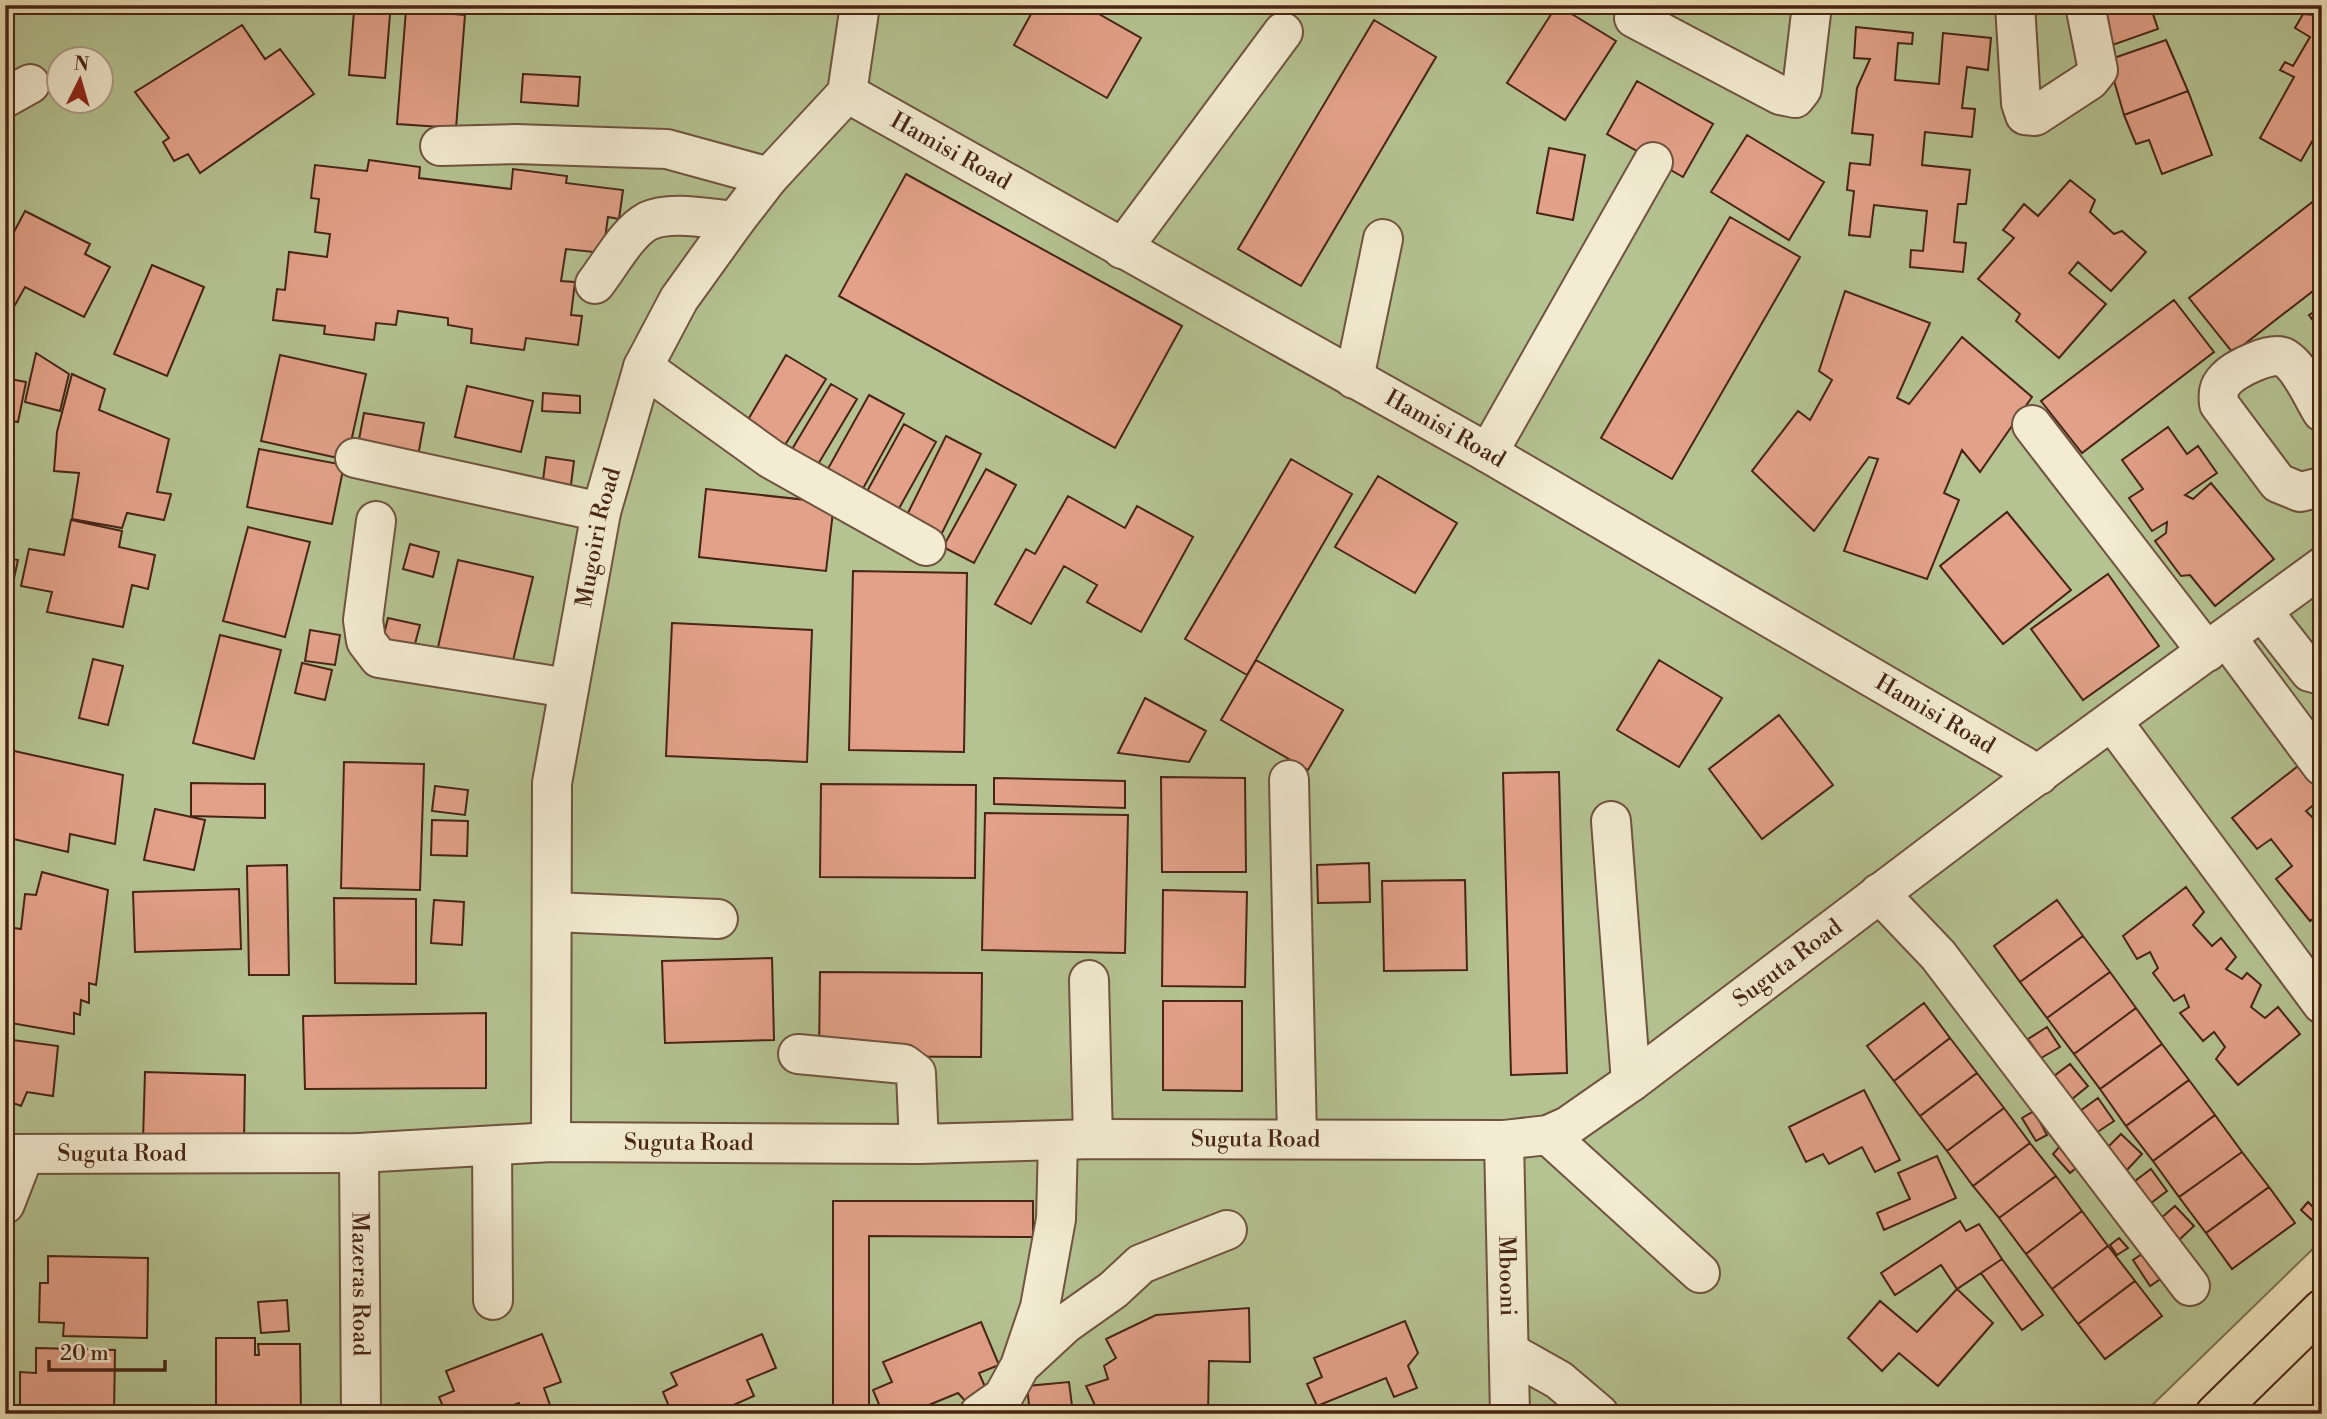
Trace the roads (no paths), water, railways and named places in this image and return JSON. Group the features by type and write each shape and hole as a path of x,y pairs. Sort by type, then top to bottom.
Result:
{"main road":[{"path":"2216,1414 2322,1309"}],"street":[{"path":"847,93 860,5"},
{"path":"1634,18 1780,95 1795,98 1802,89 1812,5"},
{"path":"2015,5 2021,103 2025,115 2035,116 2090,80 2098,70 2085,5"},
{"path":"1122,249 1283,32"},
{"name":"Mugoiri Road","path":"551,1142 552,783 601,512 643,367 679,299 769,177 847,93"},
{"name":"Hamisi Road","path":"847,93 1488,453 2039,775"},
{"path":"440,146 515,144 667,149 769,177"},
{"path":"1488,453 1653,162"},
{"path":"595,284 636,231 648,221 664,217 735,221"},
{"path":"1354,379 1383,239"},
{"path":"2322,412 2293,365 2283,356 2269,355 2226,377 2218,391 2219,404 2278,483 2300,492 2322,486"},
{"path":"643,367 771,459 926,546"},
{"path":"2032,425 2322,766"},
{"path":"355,458 601,512"},
{"path":"376,520 363,620 366,641 379,658 568,688"},
{"name":"Suguta Road","path":"15,1155 359,1153 551,1142 919,1144 1297,1138 1504,1140 1548,1135 1568,1125 1631,1082 1879,893 2322,567"},
{"path":"2263,612 2310,672 2322,675"},
{"path":"2112,721 2322,1004"},
{"path":"1289,780 1297,1138"},
{"path":"1611,821 1631,1082"},
{"path":"1879,893 1938,955 2190,1286"},
{"path":"553,912 718,919"},
{"path":"979,1414 1003,1397 1020,1366 1040,1307 1056,1219 1076,1140 1089,980"},
{"path":"798,1054 904,1064 916,1073 919,1144"},
{"path":"1548,1135 1700,1273"},
{"name":"Mbooni","path":"1504,1140 1510,1414"},
{"path":"492,1146 493,1300"},
{"name":"Mazeras Road","path":"359,1153 361,1414"},
{"path":"5,1204 15,1155"},
{"path":"1020,1366 1065,1324 1113,1290 1141,1264 1227,1230"},
{"path":"1509,1352 1559,1380 1599,1414"}]}
